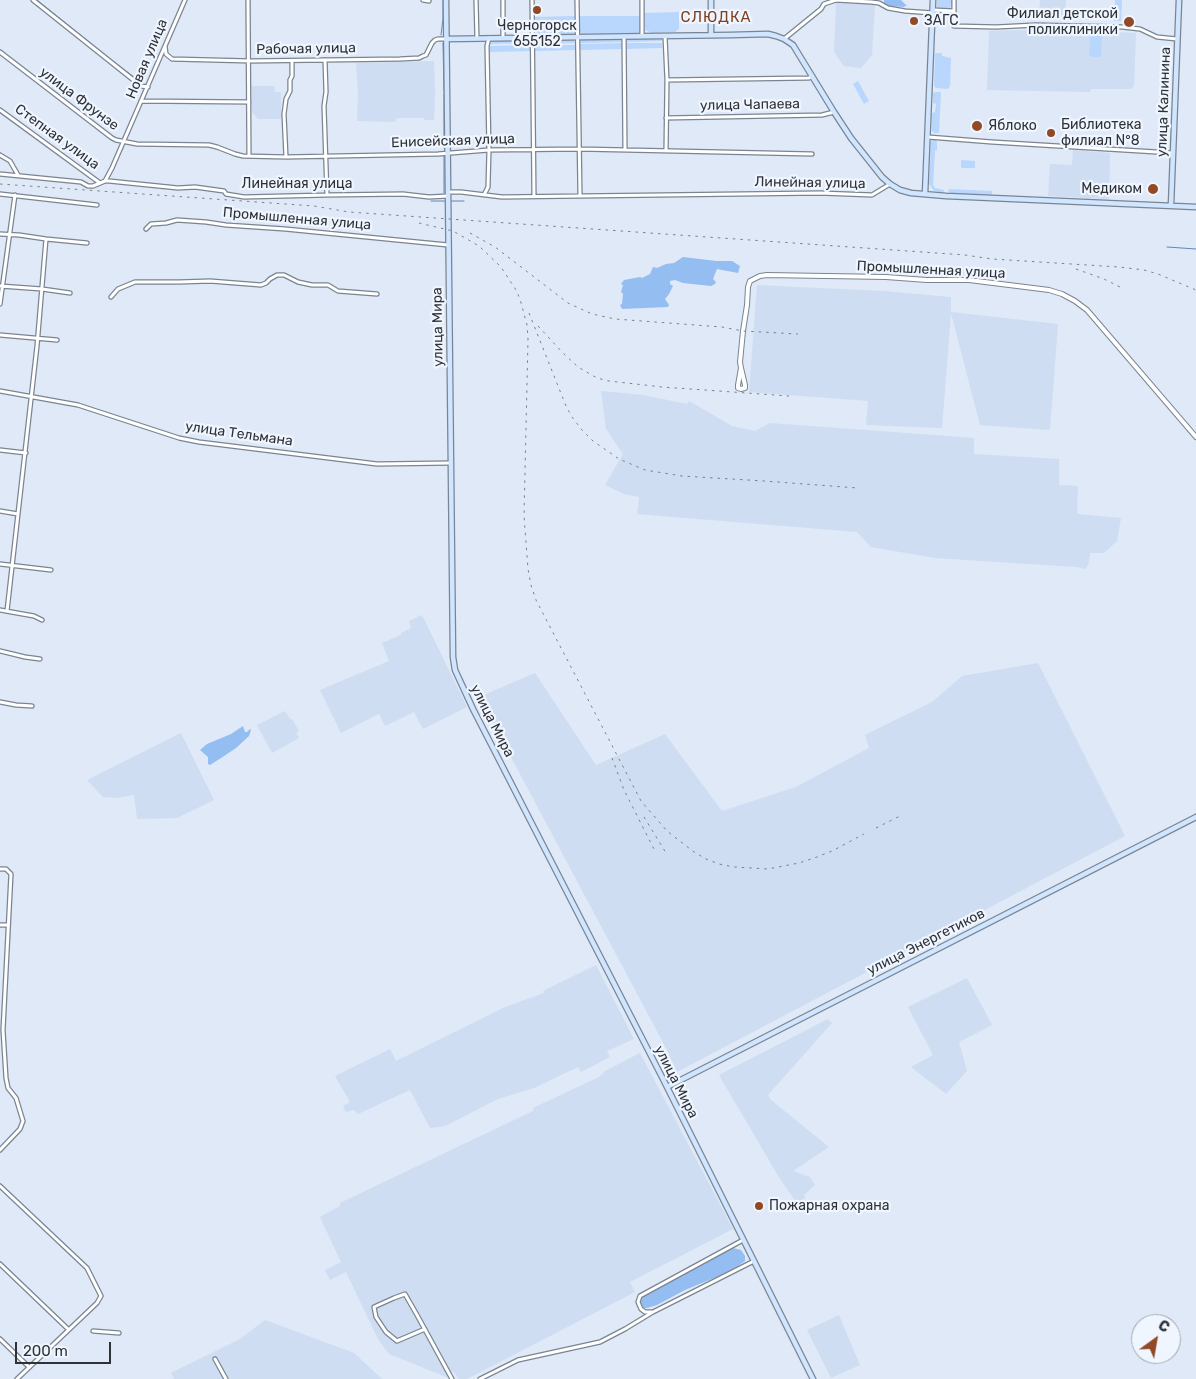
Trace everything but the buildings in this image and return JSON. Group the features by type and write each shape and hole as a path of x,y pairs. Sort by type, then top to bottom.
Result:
{"main road":[{"name":"улица Мира","path":"446,0 453,657 455,670 473,709 667,1087 813,1379"},
{"path":"711,0 711,35"},
{"path":"925,194 933,0"},
{"name":"улица Калинина","path":"1171,205 1179,0"},
{"path":"446,39 768,34 784,39"},
{"name":"улица Чапаева","path":"784,39 793,45 798,52 851,138 882,177 890,184"},
{"path":"890,184 900,190 911,193 1196,207"},
{"name":"улица Энергетиков","path":"667,1087 1196,817"}],"street":[{"name":"Новая улица","path":"105,181 124,142 185,0"},
{"path":"248,0 249,156"},
{"path":"424,0 429,1"},
{"path":"476,0 477,39"},
{"path":"503,0 503,38"},
{"path":"532,0 534,196"},
{"path":"577,0 580,195"},
{"path":"642,0 642,36"},
{"path":"784,39 821,8 825,2 836,0 879,3 888,8 905,11 933,12 954,10"},
{"path":"954,0 954,26 1045,25 1133,28 1146,31 1157,38 1178,39"},
{"path":"35,1 141,86 148,87"},
{"path":"432,36 435,40 446,39"},
{"path":"624,36 625,149"},
{"path":"665,36 666,150"},
{"path":"484,195 488,187 490,150 487,46 489,38"},
{"name":"Рабочая улица","path":"165,46 166,54 172,59 292,61 419,58 426,55 435,40"},
{"name":"улица Фрунзе","path":"0,52 112,138 137,144 209,145 240,156"},
{"path":"325,60 326,92 324,106 327,195"},
{"path":"286,157 284,114 286,100 290,91 292,61"},
{"name":"улица Чапаева","path":"666,80 809,78 812,76"},
{"path":"141,101 249,102"},
{"name":"Степная улица","path":"0,110 100,183"},
{"name":"улица Чапаева","path":"666,118 822,115 834,112"},
{"path":"928,136 992,142 1173,153"},
{"name":"Енисейская улица","path":"240,156 286,157 580,148 812,154"},
{"path":"0,155 10,161 18,176"},
{"name":"Линейная улица","path":"0,174 81,182 88,186 105,181 178,188 195,187 224,191 226,194 244,197 403,194 429,197 461,192 502,197 811,193 872,195 890,184"},
{"path":"0,194 97,205"},
{"path":"0,304 15,195"},
{"name":"Промышленная улица","path":"146,229 151,224 177,220 448,245"},
{"path":"0,234 87,243"},
{"path":"7,611 38,346 37,338 46,239"},
{"path":"111,297 118,289 135,282 210,281 261,285 278,275 284,275 298,282 312,285 328,285 338,291 377,294"},
{"name":"Промышленная улица","path":"741,368 738,384 738,388 741,390 745,388 740,362 748,287 750,281 760,276 969,280 1049,290 1062,294 1087,310 1196,437"},
{"path":"1,286 70,293"},
{"path":"0,335 58,340"},
{"name":"улица Тельмана","path":"0,391 78,405 180,438 199,442 377,464 452,463"},
{"path":"0,450 26,453"},
{"path":"0,511 18,514"},
{"path":"0,564 51,570"},
{"path":"0,610 34,616 42,620"},
{"path":"0,651 40,659"},
{"path":"0,702 32,706"},
{"path":"0,868 6,869 11,874 3,1030 6,1078 8,1088 16,1098 23,1121 20,1129 0,1150"},
{"path":"0,925 8,925"},
{"path":"0,980 5,980"},
{"path":"0,1186 87,1268 102,1296 97,1303 17,1379"},
{"path":"653,1312 645,1312 640,1309 638,1302 640,1296 743,1240"},
{"path":"480,1379 518,1360 600,1342 653,1312 754,1261"},
{"path":"0,1264 68,1330"},
{"path":"425,1329 397,1341 386,1332 376,1316 374,1307 405,1294 425,1329 452,1379"},
{"path":"93,1331 119,1333"},
{"path":"0,1340 30,1367"},
{"path":"215,1360 226,1379"}],"shaded area":[{"path":"884,0 901,0 907,6 889,6 884,3"},
{"path":"937,0 952,0 951,6 949,9 938,8"},
{"path":"1040,0 1066,0 1065,18 1039,17"},
{"path":"1115,0 1122,0 1121,21 1114,21"},
{"path":"836,3 875,4 872,55 861,68 844,66 834,52"},
{"path":"679,12 679,29 675,32 652,33 645,30 644,13"},
{"path":"576,16 574,34 538,34 536,32 534,17"},
{"path":"579,16 640,16 640,31 638,33 582,34 580,32"},
{"path":"1061,29 1136,33 1134,86 1131,89 1091,89 1090,92 987,90 989,31"},
{"path":"1091,34 1102,35 1100,57 1091,57 1089,55"},
{"path":"661,38 662,41 626,42 627,39"},
{"path":"620,39 622,42 579,43 582,40"},
{"path":"495,40 529,40 531,43 490,44"},
{"path":"536,40 573,40 575,43 534,44"},
{"path":"622,43 623,49 580,50 580,44"},
{"path":"626,43 662,43 662,48 626,49"},
{"path":"531,45 531,51 489,52 489,46"},
{"path":"534,45 575,45 575,50 535,51"},
{"path":"935,53 942,53 942,56 951,58 950,86 948,89 936,88 934,86"},
{"path":"434,61 434,120 397,118 395,122 357,121 356,63"},
{"path":"858,81 869,101 864,104 853,84"},
{"path":"251,86 274,86 275,92 281,92 281,119 258,119 252,112"},
{"path":"941,92 939,133 932,131 932,113 935,112 936,104 933,103 933,93"},
{"path":"932,139 937,142 933,185 935,188 944,190 944,193 934,191 929,184"},
{"path":"1073,150 1110,153 1109,199 1048,196 1050,164 1072,165"},
{"path":"961,160 975,161 975,168 962,168"},
{"path":"949,189 992,191 992,195 949,193"},
{"path":"683,257 732,261 740,266 738,273 717,269 713,279 716,282 711,286 683,283 675,280 670,281 670,284 673,286 665,299 669,305 668,307 622,309 620,305 622,304 623,294 621,292 623,285 621,284 624,280 642,278 650,274 653,267 657,268 674,263"},
{"path":"757,285 883,291 951,297 951,312 1058,324 1050,430 980,425 951,313 942,428 866,425 868,401 749,392"},
{"path":"601,391 643,395 687,404 689,401 732,426 755,431 770,423 974,438 974,454 1059,459 1059,485 1078,486 1077,514 1121,518 1117,541 1104,553 1090,553 1086,569 935,558 871,547 857,532 637,514 639,497 624,494 605,485 623,454 606,429"},
{"path":"422,615 467,707 423,729 414,712 385,726 379,714 341,733 320,690 389,661 382,643 401,635 401,633 411,628 409,621"},
{"path":"1038,663 1125,836 677,1072 479,697 535,673 596,765 665,734 722,811 796,787 869,748 865,735 932,702 962,676"},
{"path":"285,711 299,731 296,733 299,738 272,753 257,725"},
{"path":"243,726 245,732 251,730 249,736 236,748 210,765 208,764 208,757 200,750 207,744 231,734"},
{"path":"181,733 214,800 177,818 137,819 134,795 116,798 103,797 87,780"},
{"path":"596,965 634,1039 607,1051 610,1057 581,1072 578,1067 534,1088 498,1099 445,1126 430,1128 410,1090 358,1114 354,1110 346,1112 343,1106 350,1102 335,1076 390,1049 396,1061 505,1007 544,993 543,991"},
{"path":"967,978 992,1025 959,1042 967,1071 946,1094 911,1067 933,1055 908,1007"},
{"path":"828,1019 832,1023 768,1095 771,1100 829,1147 793,1171 810,1177 815,1185 804,1195 805,1198 797,1203 780,1179 719,1075"},
{"path":"640,1053 733,1229 630,1282 635,1292 467,1379 459,1379 453,1371 446,1377 389,1354 378,1339 346,1272 330,1280 325,1270 341,1262 320,1217 340,1206 340,1203 533,1111 533,1108 599,1077 605,1071"},
{"path":"733,1248 741,1250 745,1256 745,1261 738,1266 657,1305 644,1308 641,1304 641,1297"},
{"path":"839,1315 860,1365 831,1378 807,1330"},
{"path":"265,1320 354,1353 382,1379 174,1379 171,1373 240,1339"}],"waterway":[{"path":"37,0 143,84"},
{"path":"441,35 443,0"},
{"path":"443,43 444,91"},
{"path":"444,94 444,148"},
{"path":"444,156 444,193"},
{"path":"431,201 445,201"},
{"path":"451,201 464,201"},
{"path":"1167,247 1196,249"}],"railway":[{"path":"0,184 314,206 349,212 1119,267 1158,274 1196,290"},
{"path":"419,223 453,231 479,246 501,267 520,299 527,325 528,339 524,516 531,585 536,600 641,801 667,831 694,852 719,864 734,867 768,869 799,863 832,851 864,834"},
{"path":"470,233 495,247 568,303 592,314 615,319 722,327 743,331 798,334"},
{"path":"1076,269 1122,288"},
{"path":"529,313 572,417 593,441 619,459 645,470 682,476 858,488"},
{"path":"538,326 578,367 597,378 662,387 789,396"},
{"path":"612,758 624,790 656,853"},
{"path":"876,828 900,816"},
{"path":"644,817 666,853"}],"place":[{"name":"Черногорск 655152","path":"537,10"},
{"name":"ЗАГС","path":"914,21"},
{"name":"Филиал детской поликлиники","path":"1129,22"},
{"name":"Яблоко","path":"977,126"},
{"name":"Библиотека филиал N°8","path":"1051,133"},
{"name":"Медиком","path":"1153,189"},
{"name":"Пожарная охрана","path":"759,1206"}],"district":[{"name":"СЛЮДКА","path":"716,18"}]}
